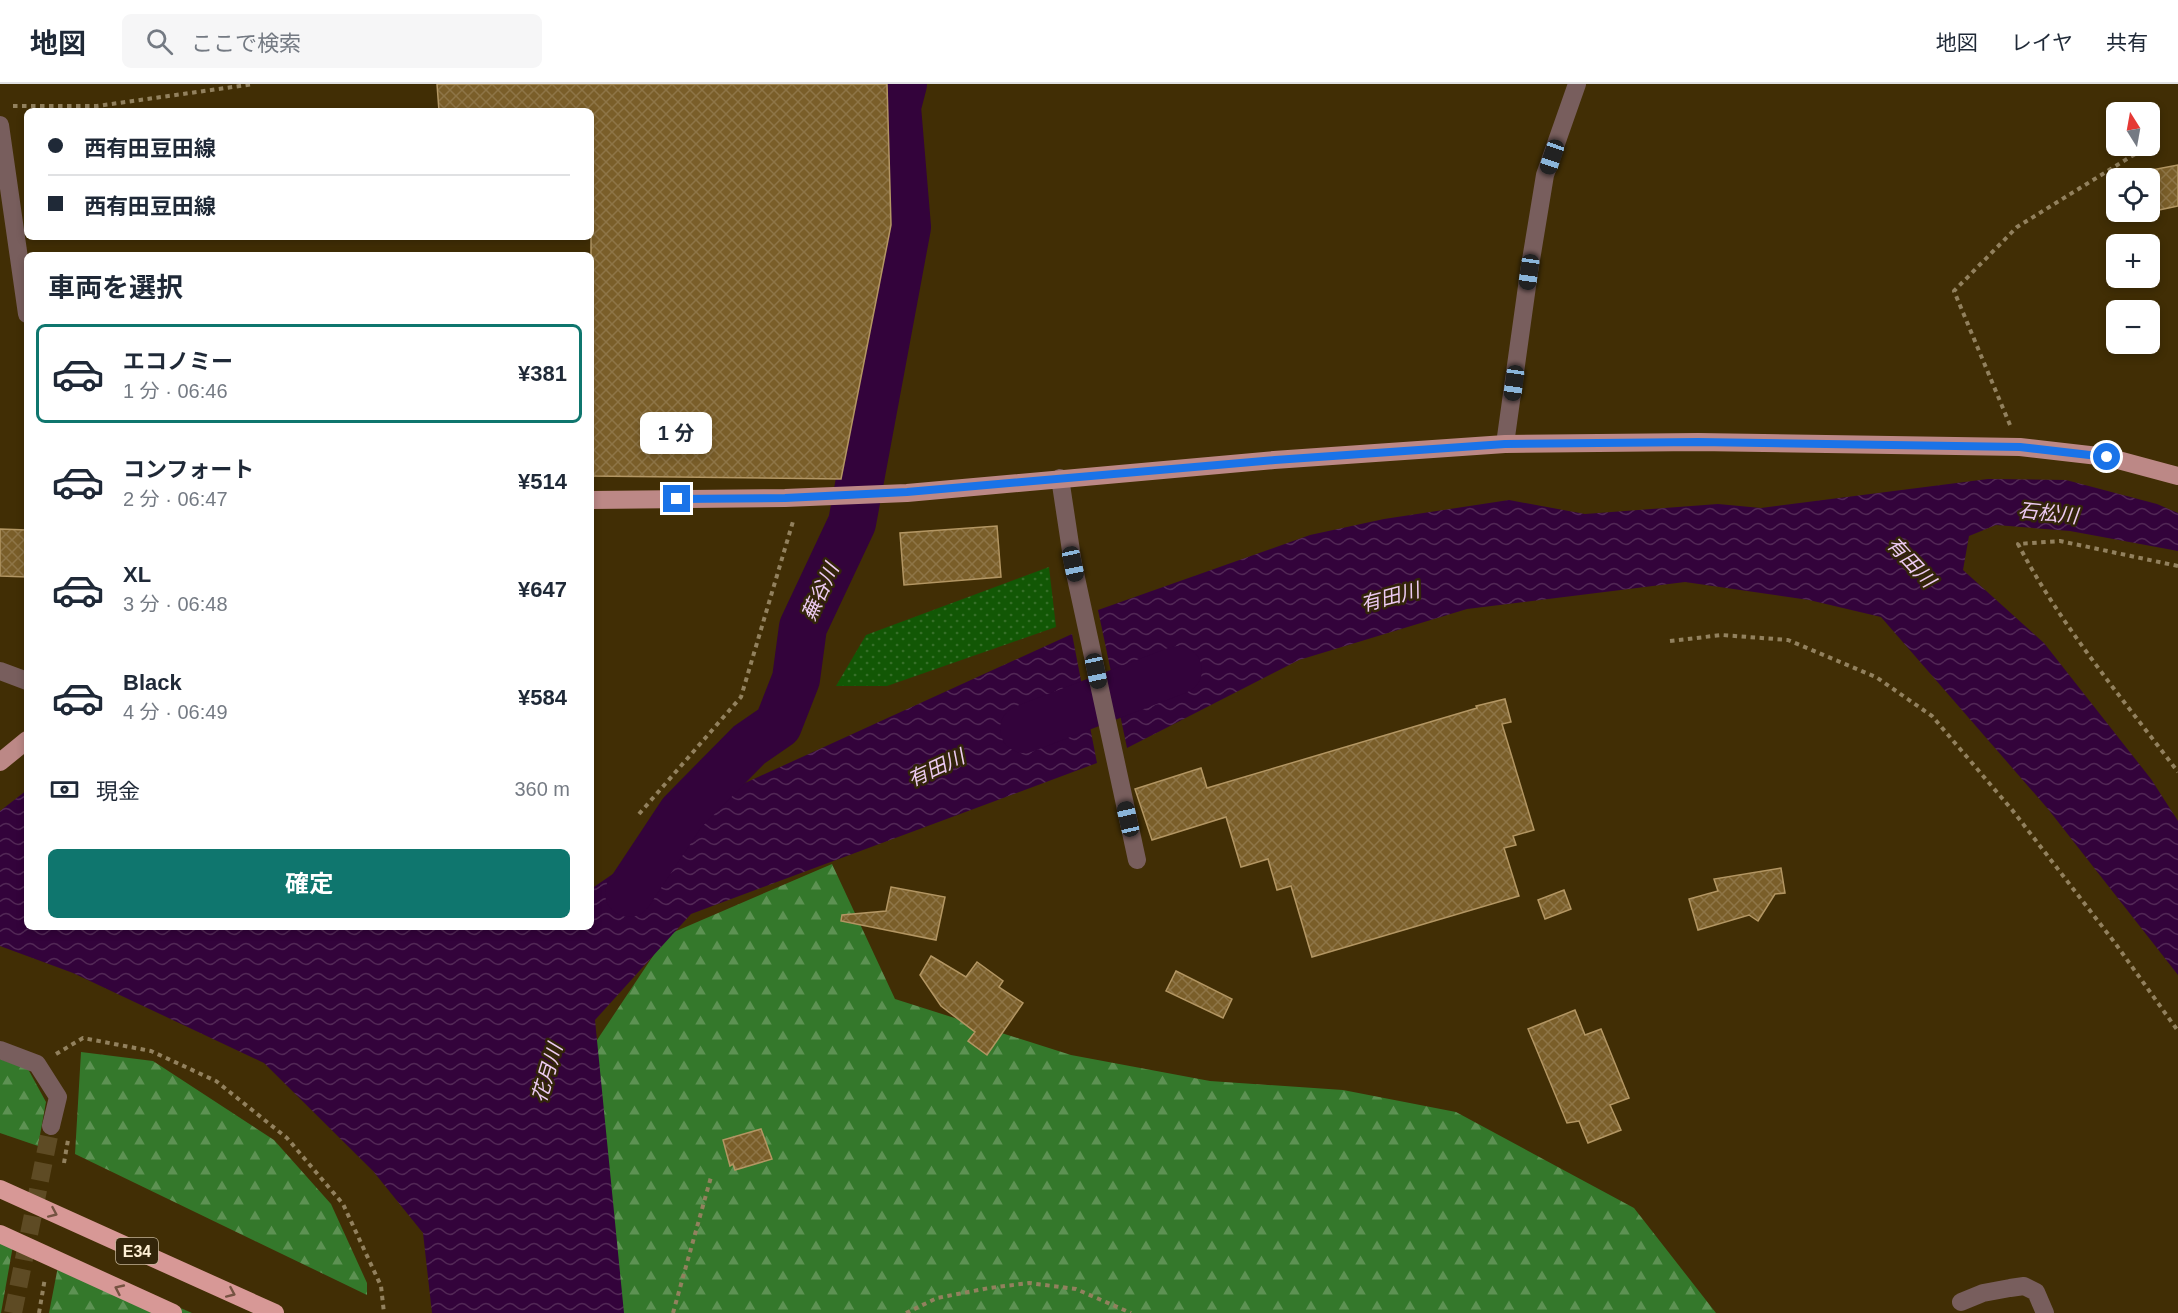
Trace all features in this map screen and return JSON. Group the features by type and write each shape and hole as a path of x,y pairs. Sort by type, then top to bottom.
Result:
{"highway":[{"name":"E34","path":"0,1189 275,1313"},
{"name":"E34","path":"0,1234 172,1313"}],"main road":[{"path":"594,500 785,498 907,492 1505,444 1698,442 2020,447 2107,457 2178,476"},
{"path":"0,762 24,742"}],"street":[{"path":"1505,444 1545,176 1577,84"},
{"path":"0,125 24,293"},
{"path":"1060,478 1073,564 1137,860"},
{"path":"0,671 24,680"},
{"path":"0,1050 37,1064 58,1097 51,1126"},
{"path":"1962,1302 1983,1293 2025,1286 2036,1292 2045,1313"}],"path":[{"path":"11,106 98,106 254,84"},
{"path":"2020,447 1954,291 2017,227 2132,156"},
{"path":"639,814 741,697 795,514"},
{"path":"2178,566 2060,541 2018,544 2036,578 2093,659 2178,772"},
{"path":"1670,641 1722,635 1788,640 1876,677 1932,716 2013,811 2086,905 2178,1031"},
{"path":"37,1064 83,1038 151,1051 216,1082 287,1138 343,1204 381,1286 384,1313"},
{"path":"673,1313 711,1177"},
{"path":"39,1313 46,1269"},
{"path":"906,1313 937,1298 1029,1283 1076,1289 1131,1313"}],"green space":[{"path":"1049,567 1056,627 887,686 836,686 866,635"},
{"path":"832,864 895,999 1071,1055 1210,1081 1343,1090 1456,1112 1634,1208 1716,1313 602,1313 575,1073 667,935"},
{"path":"81,1052 153,1061 274,1140 331,1204 367,1283 367,1295 75,1154"},
{"path":"0,1059 28,1069 46,1102 38,1146 0,1133"},
{"path":"0,1234 14,1240 1,1313 0,1313"},
{"path":"60,1256 192,1313 49,1313"}],"water":[{"name":"石松川","path":"1988,479 2066,480 2157,504 2178,513 2178,551 2070,531 1996,525 1969,536 1963,570 2044,643 2151,779 2178,821 2178,975 2048,809 1881,617 1809,600 1685,582 1467,609 1299,660 1127,748 1098,610 1310,535 1384,519 1509,500 1585,514 1718,504 1761,508"},
{"name":"花月川","path":"1072,634 1097,763 691,914 595,1020 624,1313 432,1313 423,1233 373,1171 264,1063 73,973 0,946 0,811 24,792 24,930 594,930 594,887 745,783"}],"building":[{"path":"437,84 887,84 891,225 841,479 594,476 594,252 591,252 591,240 594,240 594,108 439,108"},
{"path":"2178,165 2178,206 2160,210 2160,168"},
{"path":"997,526 1001,577 904,585 900,533"},
{"path":"0,529 24,530 24,577 0,576"},
{"path":"1505,699 1511,722 1502,724 1534,830 1513,836 1516,845 1504,848 1519,896 1312,957 1291,886 1277,890 1268,859 1241,867 1226,817 1152,840 1135,789 1201,768 1207,788"},
{"path":"1781,868 1785,893 1775,894 1758,921 1749,915 1698,930 1689,899 1718,891 1714,879"},
{"path":"891,887 945,897 936,940 841,921 842,915 886,911"},
{"path":"1564,890 1571,909 1545,919 1538,900"},
{"path":"931,956 966,977 977,962 1003,981 999,987 1023,1003 987,1055 968,1041 975,1032 941,1006 920,975"},
{"path":"1176,971 1232,999 1223,1018 1166,991"},
{"path":"1575,1010 1585,1035 1601,1029 1629,1098 1610,1105 1621,1130 1588,1143 1579,1121 1567,1123 1528,1029"},
{"path":"761,1129 772,1159 735,1170 733,1164 730,1166 723,1140"}],"waterway":[{"name":"蕪谷川","path":"629,893 682,813 749,745 778,725 796,679 803,627 852,523 907,227 897,107 903,84"},
{"name":"有田川","path":"1024,729 1178,670"}],"tunnel":[{"path":"13,1313 51,1126"}],"route":[{"path":"677,499 785,498 907,492 1275,460 1505,444 1698,442 2020,447 2107,457"}]}
